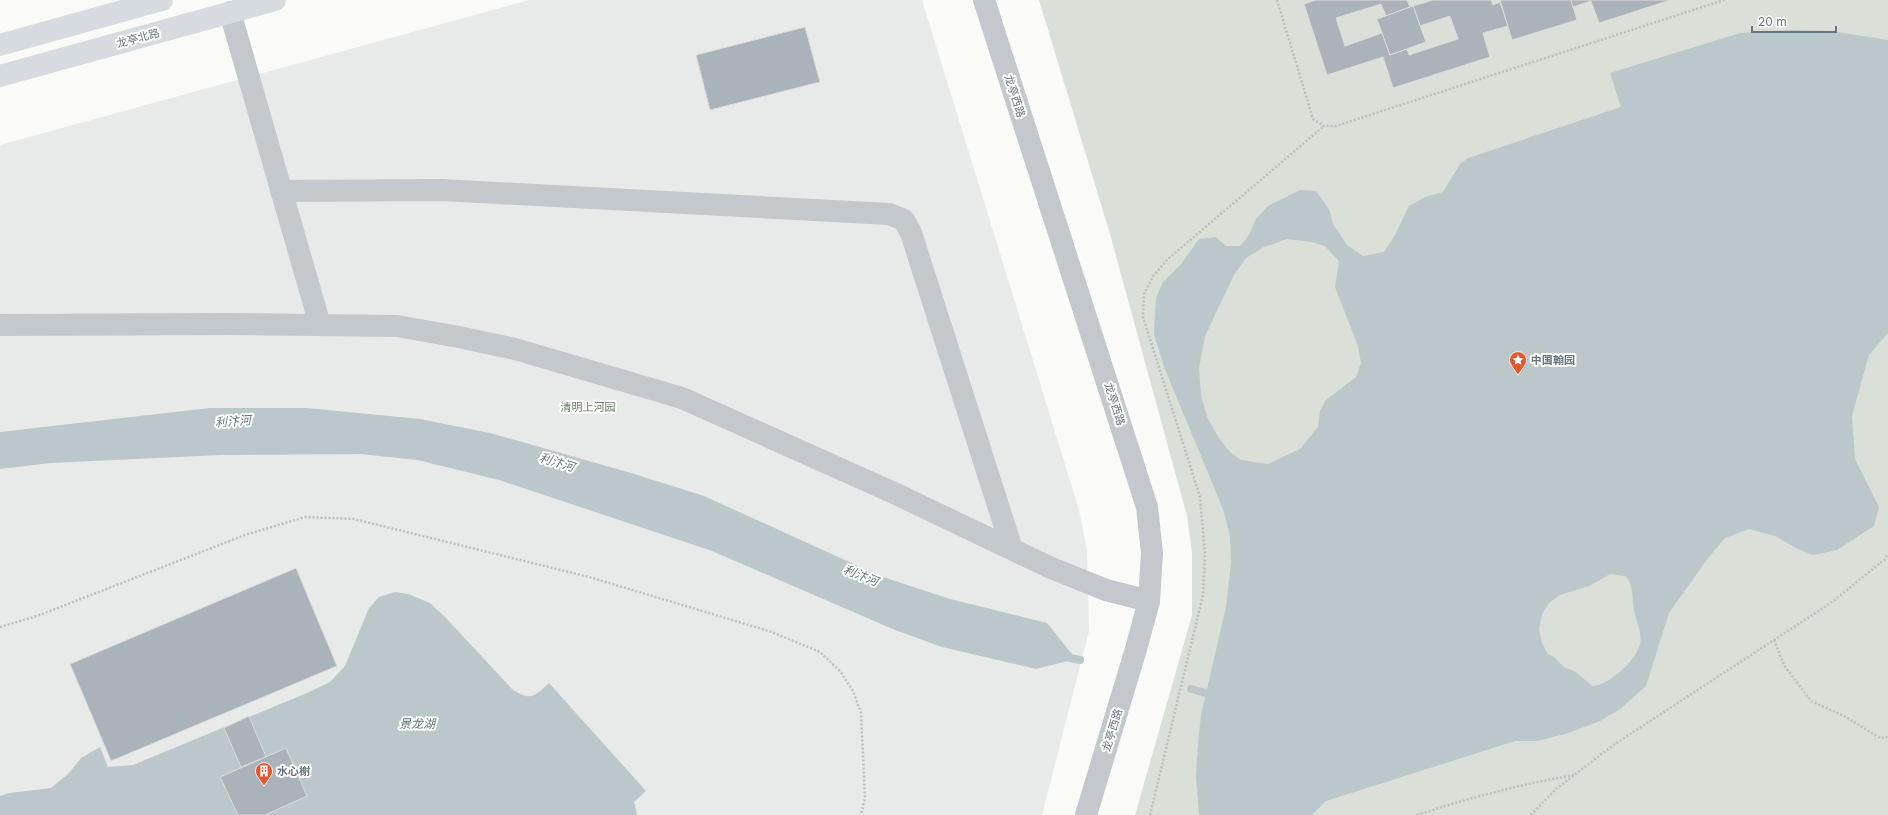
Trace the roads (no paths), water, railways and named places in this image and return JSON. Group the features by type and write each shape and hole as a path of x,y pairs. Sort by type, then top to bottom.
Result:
{"main road":[{"path":"0,45 162,0"},
{"name":"龙亭北路","path":"0,76 275,0"}],"street":[{"name":"龙亭西路","path":"984,0 1147,507 1152,553 1149,601 1086,815"},
{"path":"230,12 320,326"},
{"path":"281,192 442,190 889,214 904,220 911,233 1012,549"},
{"path":"0,325 229,324 398,326 459,337 514,350 682,398 894,493 1049,567 1106,590 1149,601"}],"water":[{"path":"1788,30 1831,31 1888,40 1888,333 1869,355 1852,416 1855,459 1879,507 1874,526 1837,550 1813,555 1796,548 1775,536 1749,529 1725,538 1708,558 1669,613 1646,686 1619,710 1598,722 1565,734 1537,741 1515,741 1326,801 1312,815 1199,815 1196,775 1201,715 1226,607 1231,562 1230,536 1223,509 1164,367 1154,334 1156,298 1163,282 1181,264 1199,239 1216,237 1226,246 1240,246 1249,235 1256,219 1268,206 1300,190 1316,191 1329,209 1333,224 1347,245 1363,256 1384,252 1395,235 1409,206 1425,197 1443,192 1460,164 1468,158 1621,107 1610,73 1740,33","holes":["1287,239 1312,242 1325,246 1339,261 1335,287 1358,346 1361,363 1356,377 1326,400 1320,411 1318,427 1300,449 1268,464 1241,460 1230,452 1219,438 1208,419 1201,395 1199,368 1205,336 1234,275 1246,258 1264,247","1610,574 1625,576 1630,583 1634,610 1641,638 1636,653 1620,672 1613,678 1598,685 1592,686 1576,672 1564,667 1554,657 1548,654 1542,643 1539,629 1542,614 1549,603 1560,595 1589,586"]},
{"path":"210,408 307,408 420,419 490,433 631,473 704,496 880,576 950,599 1047,623 1076,659 1036,669 942,647 895,630 712,551 499,480 417,460 361,454 221,455 50,463 0,469 0,432"},
{"name":"景龙湖","path":"395,592 408,594 430,603 512,689 518,693 532,696 549,683 646,791 634,802 637,815 0,815 0,796 10,793 51,788 69,773 81,758 100,747 108,767 133,765 307,693 330,682 345,666 369,608 379,597"}],"waterway":[{"name":"利汴河","path":"1066,657 1080,660"},
{"path":"1191,689 1206,693"}],"place":[{"name":"中国翰园","path":"1518,375"},
{"name":"水心榭","path":"264,786"}],"park label":[{"name":"清明上河园","path":"588,407"}]}
